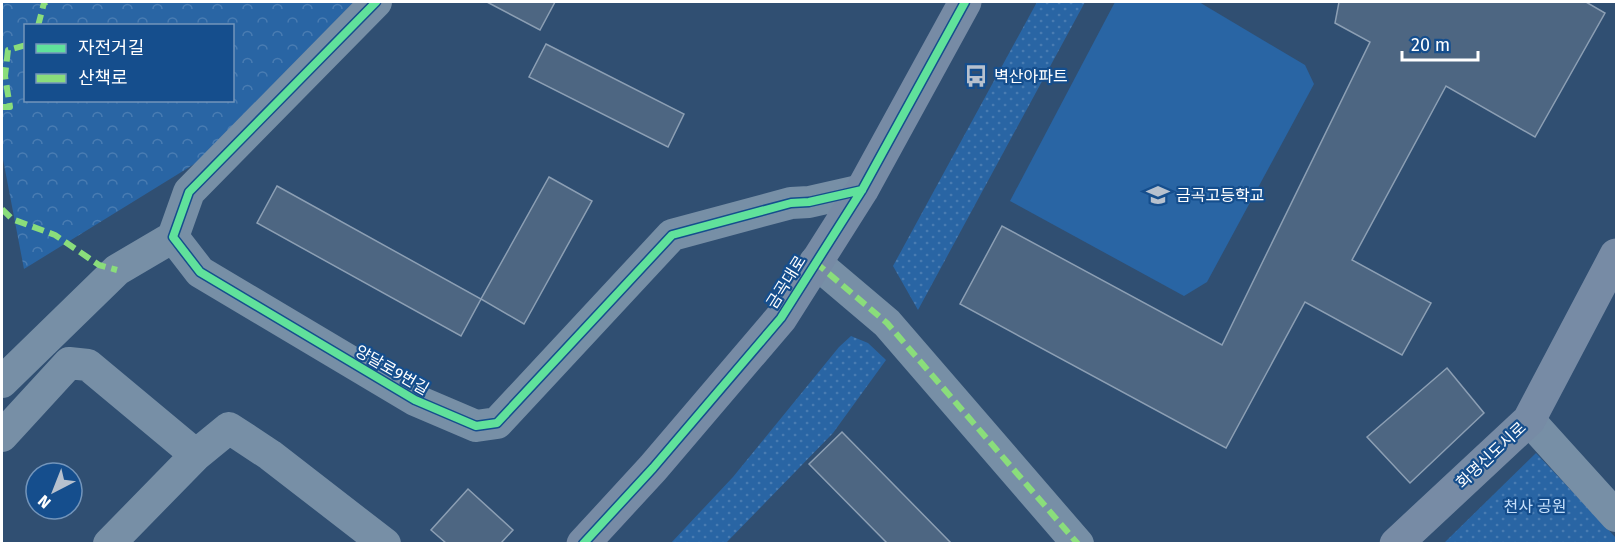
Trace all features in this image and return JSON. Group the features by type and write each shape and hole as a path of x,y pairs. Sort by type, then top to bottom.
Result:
{"main road":[{"name":"금곡대로","path":"583,543 653,468 781,318 862,190 965,2"},
{"name":"화명신도시로","path":"1396,543 1529,420 1617,255"}],"street":[{"path":"2,382 117,270 172,237 189,192 376,2"},
{"name":"양달로9번길","path":"172,237 200,272 415,400 476,426 497,423 672,235 791,203 809,202 862,190"},
{"path":"791,203 833,234"},
{"path":"815,262 886,324 1078,543"},
{"path":"2,436 69,363 88,365 196,455"},
{"path":"1529,420 1617,516"},
{"path":"109,543 196,455 229,428 270,455 385,543"}],"green space":[{"path":"2,2 354,2 196,163 24,269 2,154"},
{"path":"1037,2 1085,2 918,310 893,266"},
{"path":"1115,2 1199,2 1305,65 1314,84 1207,282 1184,296 1010,201"},
{"path":"851,336 868,343 886,360 833,433 726,543 671,543 733,477 839,347"},
{"name":"천사 공원","path":"1536,453 1616,538 1616,544 1443,544"}],"building":[{"path":"487,2 555,2 540,30"},
{"name":"금곡고등학교","path":"1339,2 1586,2 1605,13 1535,137 1446,86 1352,260 1431,303 1402,355 1305,302 1226,448 960,304 1002,226 1222,345 1370,42 1335,23"},
{"path":"546,44 684,114 668,147 529,77"},
{"path":"549,177 592,201 524,324 481,299"},
{"path":"277,186 481,299 461,336 257,223"},
{"path":"1447,368 1484,413 1410,483 1367,437"},
{"path":"842,432 951,543 887,543 809,464"},
{"path":"468,489 513,530 501,543 446,543 431,530"}],"marked path":[{"path":"39,24 44,3 47,2"},
{"path":"2,107 10,107 5,76 8,50 24,46"},
{"path":"2,209 12,219 55,235 99,265 117,270"},
{"path":"815,262 887,323 1078,544"}],"cycle path":[{"path":"376,2 189,192 173,237 200,272 415,400 476,426 497,423 672,235 791,203 809,202 862,190"},
{"path":"583,544 653,468 781,318 862,190 965,2"}],"place":[{"name":"벽산아파트","path":"976,76"},
{"name":"금곡고등학교","path":"1158,195"}]}
